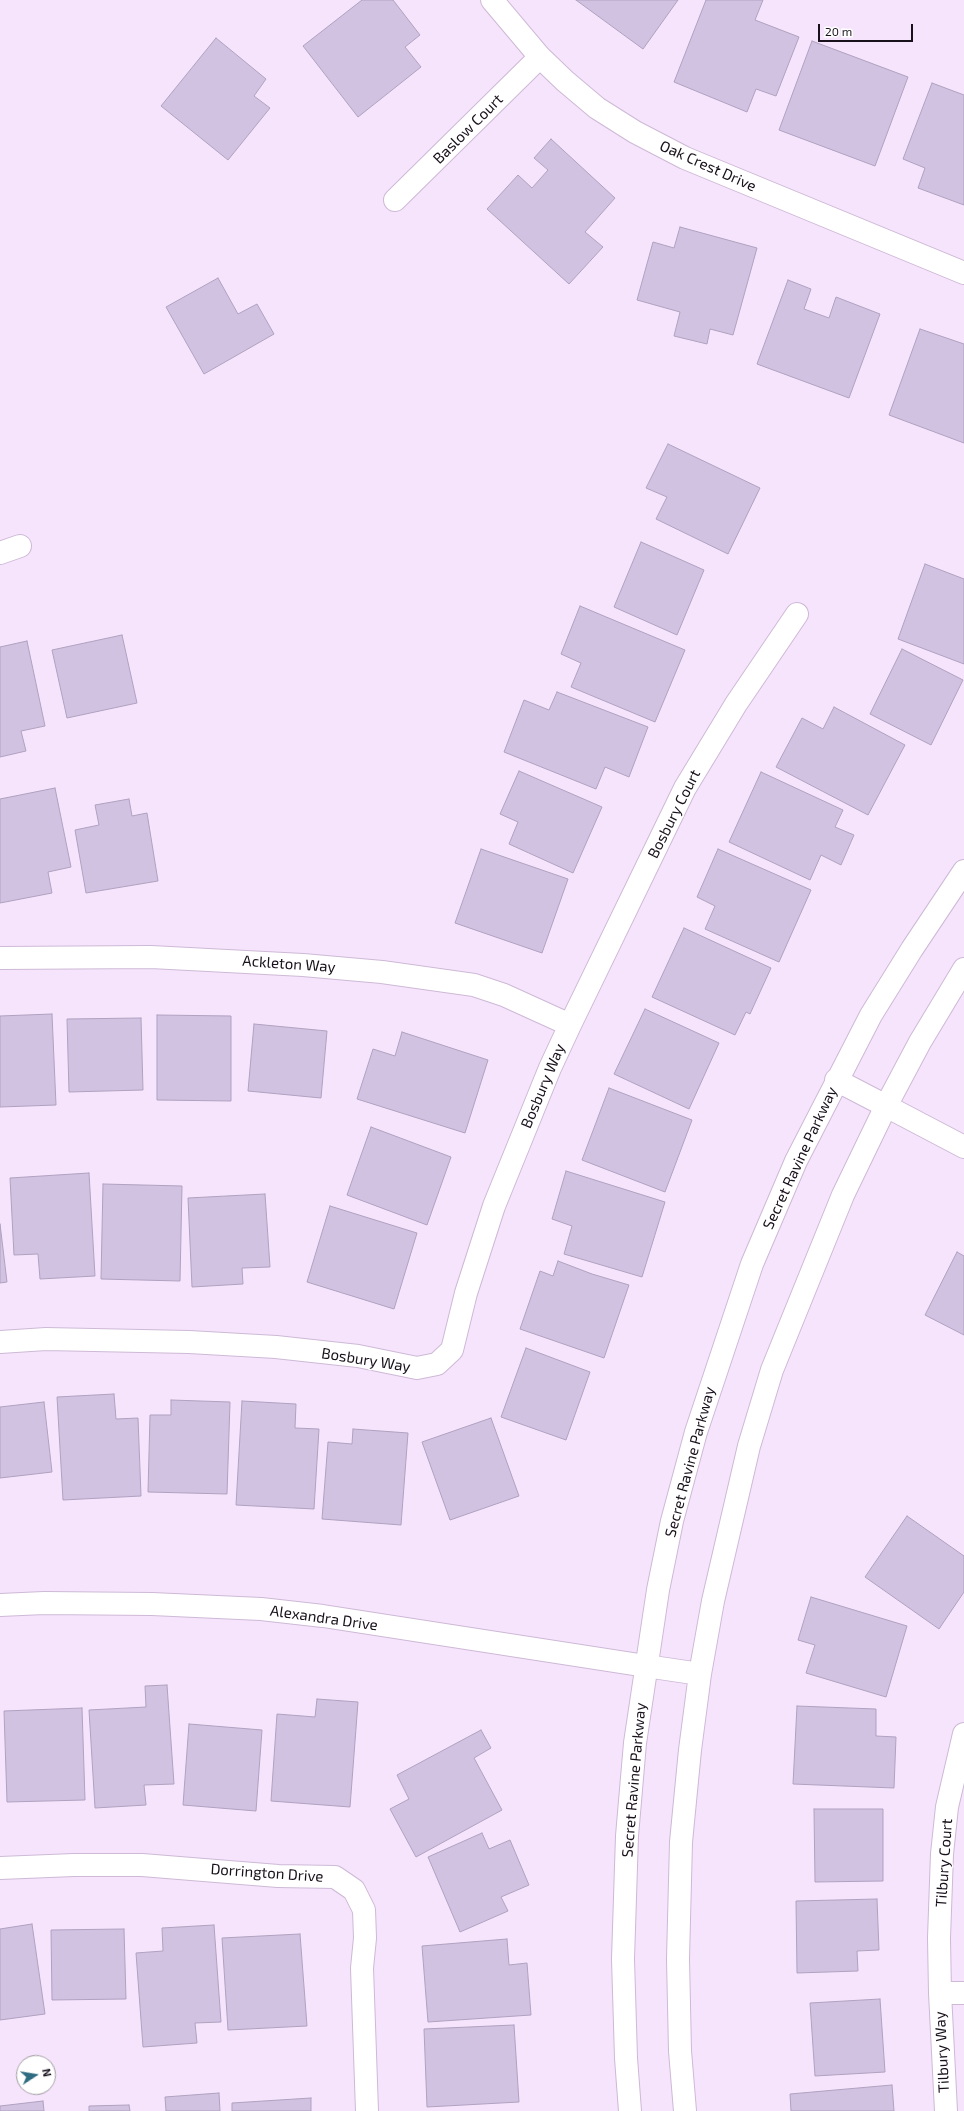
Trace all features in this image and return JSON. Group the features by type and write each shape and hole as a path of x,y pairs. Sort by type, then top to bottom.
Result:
{"street":[{"name":"Oak Crest Drive","path":"492,0 540,57 597,108 635,132 685,158 964,273"},
{"name":"Baslow Court","path":"395,200 540,57"},
{"name":"Bosbury Court","path":"570,1024 685,788 736,704 797,614"},
{"name":"Secret Ravine Parkway","path":"630,2111 626,2058 624,1959 627,1836 635,1743 646,1666 672,1521 696,1432 718,1362 752,1264 796,1161 836,1080 871,1015 964,871"},
{"name":"Ackleton Way","path":"0,958 166,958 296,964 382,972 474,985 504,995 570,1024"},
{"path":"685,2111 680,2052 678,1959 681,1850 690,1750 700,1674 713,1601 745,1461 772,1370 843,1195 886,1106 920,1042 964,969"},
{"name":"Bosbury Way","path":"0,1342 46,1339 189,1342 276,1347 358,1356 417,1368 437,1364 452,1350 466,1293 494,1206 550,1068 570,1024"},
{"path":"836,1080 964,1147"},
{"name":"Alexandra Drive","path":"0,1605 44,1603 152,1604 261,1609 323,1616 700,1674"},
{"name":"Tilbury Court","path":"940,1993 939,1938 942,1854 948,1807 964,1734"},
{"name":"Dorrington Drive","path":"0,1868 74,1865 142,1865 278,1876 335,1877 354,1890 364,1910 365,1938 362,1968 367,2111"},
{"path":"940,1993 964,1993"},
{"name":"Tilbury Way","path":"940,1993 946,2111"}],"building":[{"path":"362,0 393,0 420,35 405,47 421,67 358,117 303,46"},
{"path":"576,0 678,0 643,49"},
{"path":"706,0 763,0 755,20 799,37 776,96 756,89 747,112 674,82"},
{"path":"216,38 266,79 254,96 270,108 228,160 161,106"},
{"path":"812,41 908,77 875,166 779,130"},
{"path":"932,83 964,95 964,205 918,188 925,168 903,159"},
{"path":"551,139 615,198 585,232 603,247 569,284 487,209 518,175 532,188 548,170 534,158"},
{"path":"680,227 757,248 733,335 710,329 707,344 674,336 680,312 637,300 653,242 674,248"},
{"path":"218,278 238,314 257,304 274,334 204,374 166,307"},
{"path":"788,280 811,289 804,309 829,318 836,297 880,314 849,398 757,364"},
{"path":"920,329 964,344 964,443 889,415"},
{"path":"668,444 760,488 728,554 656,519 667,497 646,488"},
{"path":"641,542 704,570 677,635 614,607"},
{"path":"925,564 964,579 964,664 898,639"},
{"path":"580,606 685,650 655,722 571,687 581,663 561,654"},
{"path":"122,635 137,703 67,718 52,650"},
{"path":"27,641 45,726 21,731 26,751 0,757 0,647"},
{"path":"902,649 963,680 931,745 870,714"},
{"path":"557,692 648,727 629,777 605,767 596,789 504,752 524,700 549,710"},
{"path":"834,707 905,745 868,815 776,767 802,718 823,729"},
{"path":"519,771 602,807 573,873 509,844 518,822 500,814"},
{"path":"761,772 843,810 835,827 854,835 841,865 821,855 810,880 729,842"},
{"path":"55,788 71,867 48,872 52,893 0,903 0,799"},
{"path":"129,799 132,816 147,813 158,881 86,893 75,830 99,825 95,805"},
{"path":"481,849 568,879 542,953 455,923"},
{"path":"718,849 811,890 779,962 705,929 715,906 697,897"},
{"path":"684,928 771,968 750,1014 746,1012 735,1035 652,997"},
{"path":"645,1009 719,1043 689,1109 614,1074"},
{"path":"52,1014 56,1105 0,1107 0,1016"},
{"path":"157,1015 231,1016 231,1101 157,1100"},
{"path":"141,1018 143,1090 69,1092 67,1019"},
{"path":"254,1024 327,1031 321,1098 248,1091"},
{"path":"402,1032 488,1060 465,1133 357,1099 373,1049 395,1056"},
{"path":"609,1088 692,1120 665,1192 582,1160"},
{"path":"371,1127 451,1157 427,1225 347,1195"},
{"path":"566,1171 665,1202 642,1277 564,1254 572,1226 552,1219"},
{"path":"89,1173 95,1276 40,1279 38,1254 14,1255 10,1178"},
{"path":"103,1184 182,1186 180,1281 101,1279"},
{"path":"265,1194 270,1267 242,1268 243,1284 192,1287 188,1198"},
{"path":"330,1206 417,1233 394,1309 307,1282"},
{"path":"0,1224 7,1282 0,1283"},
{"path":"957,1252 964,1256 964,1335 925,1315"},
{"path":"558,1261 592,1274 629,1285 604,1358 520,1329 540,1271 553,1276"},
{"path":"526,1348 590,1372 566,1440 501,1417"},
{"path":"114,1394 116,1419 138,1418 141,1496 63,1500 57,1397"},
{"path":"171,1400 230,1402 227,1494 148,1492 150,1415 171,1415"},
{"path":"242,1401 296,1404 295,1428 319,1429 314,1509 236,1505"},
{"path":"44,1402 52,1472 0,1478 0,1407"},
{"path":"491,1418 519,1496 450,1520 422,1442"},
{"path":"353,1429 408,1433 401,1525 322,1519 328,1442 352,1444"},
{"path":"907,1516 964,1556 964,1592 939,1629 865,1577"},
{"path":"811,1597 907,1626 886,1697 806,1673 815,1645 798,1640"},
{"path":"167,1685 174,1784 144,1785 146,1805 95,1808 89,1710 146,1707 145,1686"},
{"path":"317,1699 358,1702 350,1807 271,1801 277,1714 315,1717"},
{"path":"797,1706 876,1709 876,1736 896,1737 894,1788 793,1784"},
{"path":"82,1708 85,1800 7,1802 4,1711"},
{"path":"189,1724 262,1730 256,1811 183,1805"},
{"path":"481,1730 491,1748 474,1758 502,1810 416,1857 390,1809 409,1799 397,1775"},
{"path":"814,1809 883,1809 883,1881 815,1882"},
{"path":"482,1833 489,1849 510,1840 529,1885 501,1897 508,1911 460,1932 428,1857"},
{"path":"877,1899 879,1950 857,1951 858,1971 797,1973 796,1901"},
{"path":"32,1924 45,2014 0,2020 0,1929"},
{"path":"214,1925 221,2022 195,2023 197,2043 143,2047 136,1953 163,1951 162,1928"},
{"path":"124,1929 126,1999 52,2000 51,1930"},
{"path":"300,1934 307,2026 228,2030 222,1938"},
{"path":"507,1939 509,1965 527,1963 531,2015 428,2022 422,1946"},
{"path":"880,1999 885,2072 815,2076 810,2003"},
{"path":"514,2025 519,2102 427,2107 424,2029"},
{"path":"892,2085 894,2111 791,2111 790,2094"},
{"path":"219,2093 220,2111 166,2111 165,2097"},
{"path":"311,2098 311,2111 232,2111 232,2103"},
{"path":"43,2101 44,2111 0,2111 0,2106"},
{"path":"129,2105 130,2111 89,2111 89,2106"}]}
